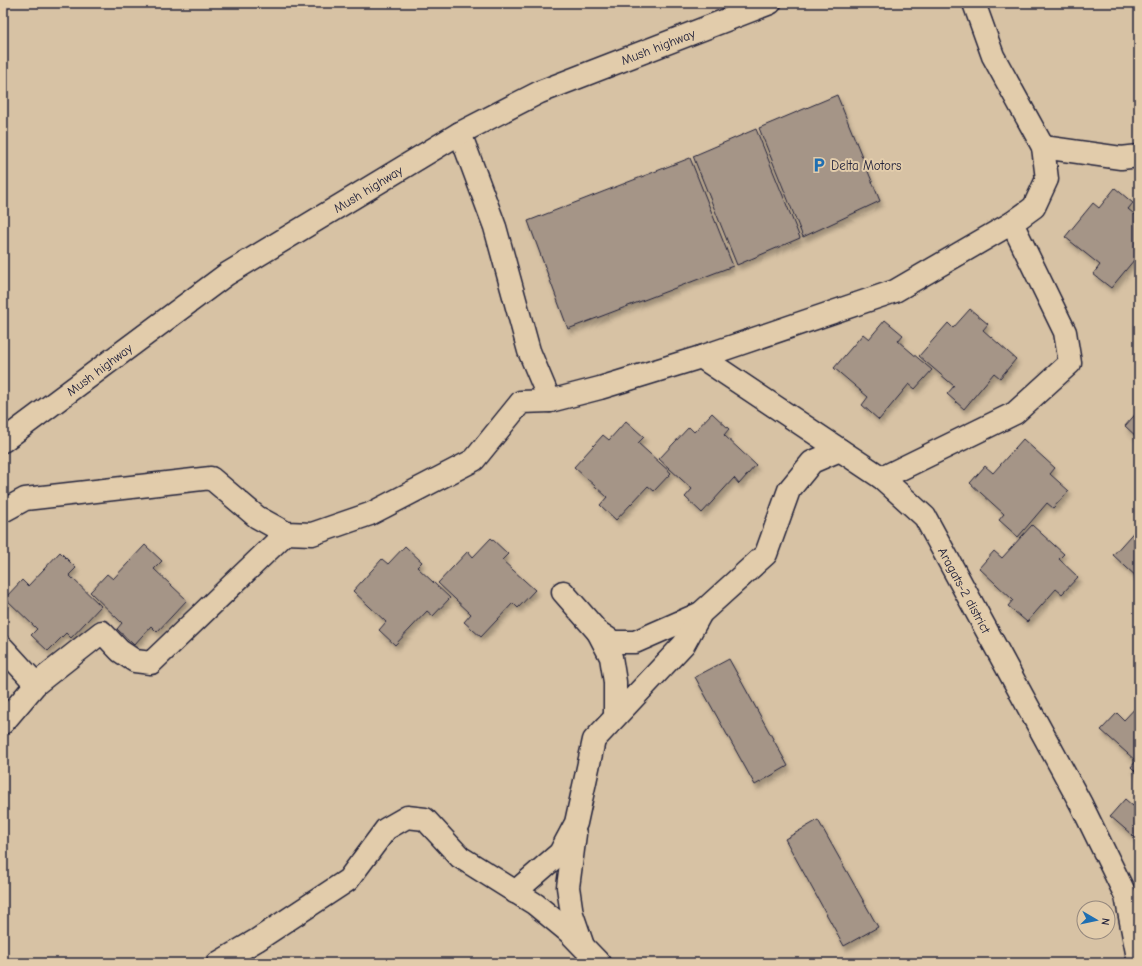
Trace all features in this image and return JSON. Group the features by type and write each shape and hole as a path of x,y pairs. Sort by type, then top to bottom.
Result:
{"street":[{"name":"Mush highway","path":"3,441 227,274 460,133 540,92 770,3"},
{"path":"3,511 25,499 211,478 257,517 286,533 312,534 370,514 474,460 521,402 550,401 600,388 701,357 895,291 1012,223 1034,207 1047,179 1043,147 993,56 974,3"},
{"path":"460,133 496,227 529,351 550,401"},
{"path":"1043,147 1121,158 1139,156"},
{"path":"882,478 1015,413 1070,363 1065,332 1012,223"},
{"name":"Aragats-2 district","path":"701,357 882,478 925,517 1132,895 1139,963"},
{"path":"598,632 613,642 635,642 701,613 766,554 789,490 812,462 840,450"},
{"path":"3,723 36,684 102,632 120,651 135,661 151,663 286,533"},
{"path":"563,592 598,632 611,657 615,682 615,717"},
{"path":"583,947 572,914 568,887 576,823 594,740 684,644 701,613"},
{"path":"3,648 36,684"},
{"path":"218,963 258,940 348,880 386,829 407,817 425,819 460,857 535,904 569,932 599,963"},
{"path":"515,892 560,853 576,823"}],"building":[{"name":"Delta Motors","path":"837,95 880,201 803,237 759,128"},
{"path":"756,129 800,238 737,265 693,156"},
{"path":"690,158 733,266 568,329 528,221"},
{"path":"1115,188 1133,203 1128,209 1139,218 1139,254 1111,288 1093,274 1100,265 1065,237 1093,203 1099,208"},
{"path":"970,309 988,324 983,330 1016,359 1000,378 994,373 964,409 947,394 954,386 919,356 948,323 953,328"},
{"path":"885,320 903,335 898,341 932,370 915,389 909,384 879,420 862,405 868,397 834,368 863,334 869,339"},
{"path":"1139,410 1139,439 1125,426"},
{"path":"712,413 729,429 724,435 756,465 739,484 734,478 702,513 685,497 692,489 659,459 689,427 694,432"},
{"path":"626,421 644,437 638,443 671,473 654,491 648,486 616,520 600,505 607,497 574,467 603,435 609,440"},
{"path":"1023,439 1055,468 1050,474 1069,491 1053,508 1047,503 1018,537 999,520 1004,514 970,483 985,466 993,473"},
{"path":"1032,525 1064,554 1059,559 1078,577 1062,594 1056,589 1027,622 1008,606 1013,600 979,568 994,551 1002,558"},
{"path":"1139,526 1139,579 1113,555"},
{"path":"491,538 508,554 502,560 535,590 518,608 513,603 481,637 464,622 471,614 438,583 468,551 473,557"},
{"path":"145,545 162,561 154,569 187,600 157,632 151,626 134,645 117,629 122,623 90,592 107,574 113,579"},
{"path":"405,546 422,562 417,567 450,598 433,616 427,611 395,645 379,630 386,622 353,591 382,559 388,564"},
{"path":"60,552 76,568 69,575 101,606 71,638 66,633 48,651 31,635 37,629 5,598 22,580 28,586"},
{"path":"729,659 788,766 755,785 695,677"},
{"path":"1139,704 1139,775 1131,767 1136,761 1101,730 1117,713 1124,720"},
{"path":"1125,799 1133,806 1139,799 1139,841 1110,816"},
{"path":"818,820 878,927 844,946 785,839"}],"place":[{"name":"Delta Motors","path":"819,165"}]}
